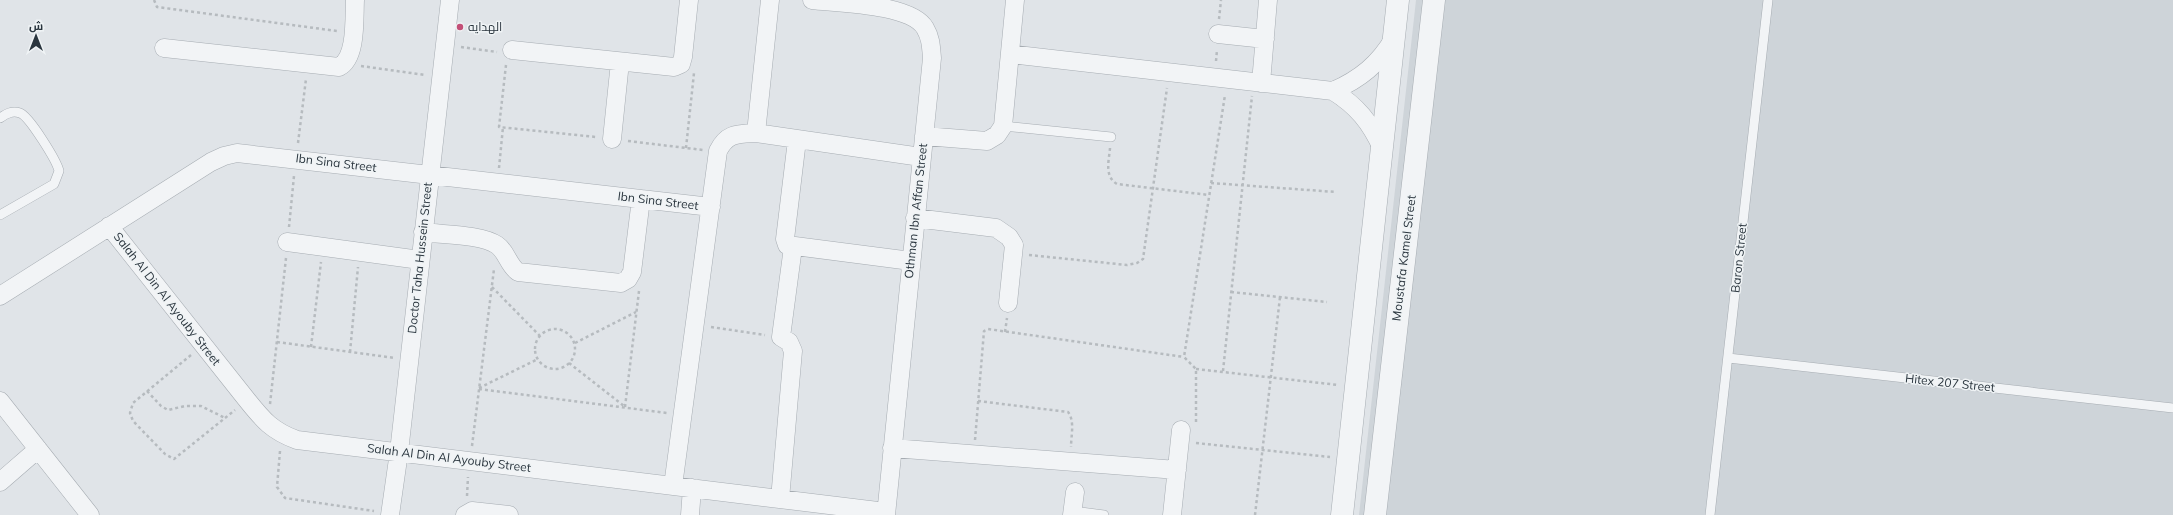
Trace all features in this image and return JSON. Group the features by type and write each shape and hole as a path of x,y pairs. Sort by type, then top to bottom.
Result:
{"street":[{"path":"164,48 332,67 344,64 351,54 356,0"},
{"name":"Doctor Taha Hussein Street","path":"390,514 399,452 429,174 450,0"},
{"path":"506,54 674,67 681,64 683,56 689,0"},
{"path":"756,133 770,0"},
{"name":"Othman Ibn Affan Street","path":"812,0 899,5 925,27 931,42 932,58 886,514"},
{"path":"924,136 987,141 997,135 1003,126 1015,0"},
{"path":"1257,82 1265,39 1268,0"},
{"path":"1342,515 1398,0"},
{"name":"Moustafa Kamel Street","path":"1375,515 1434,0"},
{"path":"1218,34 1265,39"},
{"path":"1333,91 1358,79 1375,65 1394,37"},
{"path":"1010,54 1333,91 1349,101 1362,114 1373,128 1382,148"},
{"path":"612,139 620,62"},
{"path":"673,486 718,151 724,140 737,134 756,133 921,157"},
{"path":"797,140 785,239 787,245 793,247 911,261"},
{"name":"Ibn Sina Street","path":"0,296 211,162 224,156 237,153 711,207"},
{"path":"423,232 486,240 497,245 505,252 512,268 518,272 613,284 621,283 628,279 632,272 641,199"},
{"path":"916,218 996,228 1009,237 1014,245 1008,303"},
{"name":"Salah Al Din Al Ayouby Street","path":"110,226 268,425 282,434 297,440 780,499 886,514"},
{"path":"287,242 420,260"},
{"path":"780,499 793,351 789,342 781,337 793,247"},
{"path":"0,401 90,515"},
{"path":"1172,515 1177,470 1191,432"},
{"path":"892,448 1177,470"},
{"path":"0,482 38,449"},
{"path":"690,515 692,488"},
{"path":"1073,513 1075,492"},
{"path":"465,515 472,511 480,511 509,515"}],"lane":[{"name":"Baron Street","path":"1710,515 1768,0"},
{"path":"0,118 7,113 16,112 26,116 59,171 57,180 54,184 0,214"},
{"path":"1003,126 1111,137"},
{"name":"Hitex 207 Street","path":"1728,358 2173,408"},
{"path":"1073,513 1104,515"}],"path":[{"path":"154,0 157,7 352,32"},
{"path":"444,45 506,54 499,126 718,151"},
{"path":"683,56 690,62 695,78 686,148"},
{"path":"344,64 441,77"},
{"path":"1013,254 1127,265 1137,263 1143,259 1169,72"},
{"path":"1184,357 1228,79"},
{"path":"1223,371 1243,185 1257,82"},
{"path":"498,182 503,127"},
{"path":"1111,137 1108,174 1111,180 1117,184 1209,195"},
{"path":"1211,183 1336,192"},
{"path":"465,515 470,461 497,245"},
{"path":"311,346 323,247"},
{"path":"350,352 359,252"},
{"path":"625,407 640,285 632,272"},
{"path":"492,287 540,336"},
{"path":"1231,292 1327,302"},
{"path":"1255,515 1280,297"},
{"path":"575,343 636,312"},
{"path":"695,324 781,337"},
{"path":"560,329 572,337 575,343 574,357 570,363 559,369 547,367 538,359 535,347 540,336 546,331 560,329"},
{"path":"973,454 982,336 984,331 988,329 1184,357 1196,369 1355,387"},
{"path":"277,342 409,360"},
{"path":"204,345 132,403 130,414 132,421 165,454 174,459 247,400"},
{"path":"479,389 538,359"},
{"path":"570,363 625,407"},
{"path":"1196,369 1191,432 1196,444 1347,459"},
{"path":"479,389 682,415"},
{"path":"147,391 161,406 168,410 185,406 201,406 225,418"},
{"path":"977,401 1068,412 1072,417 1070,462"},
{"path":"282,434 277,487 285,498 390,514"}],"shaded area":[{"path":"1416,0 2173,0 2173,515 1359,515"}],"place":[{"name":"الهدايه","path":"460,27"}]}
